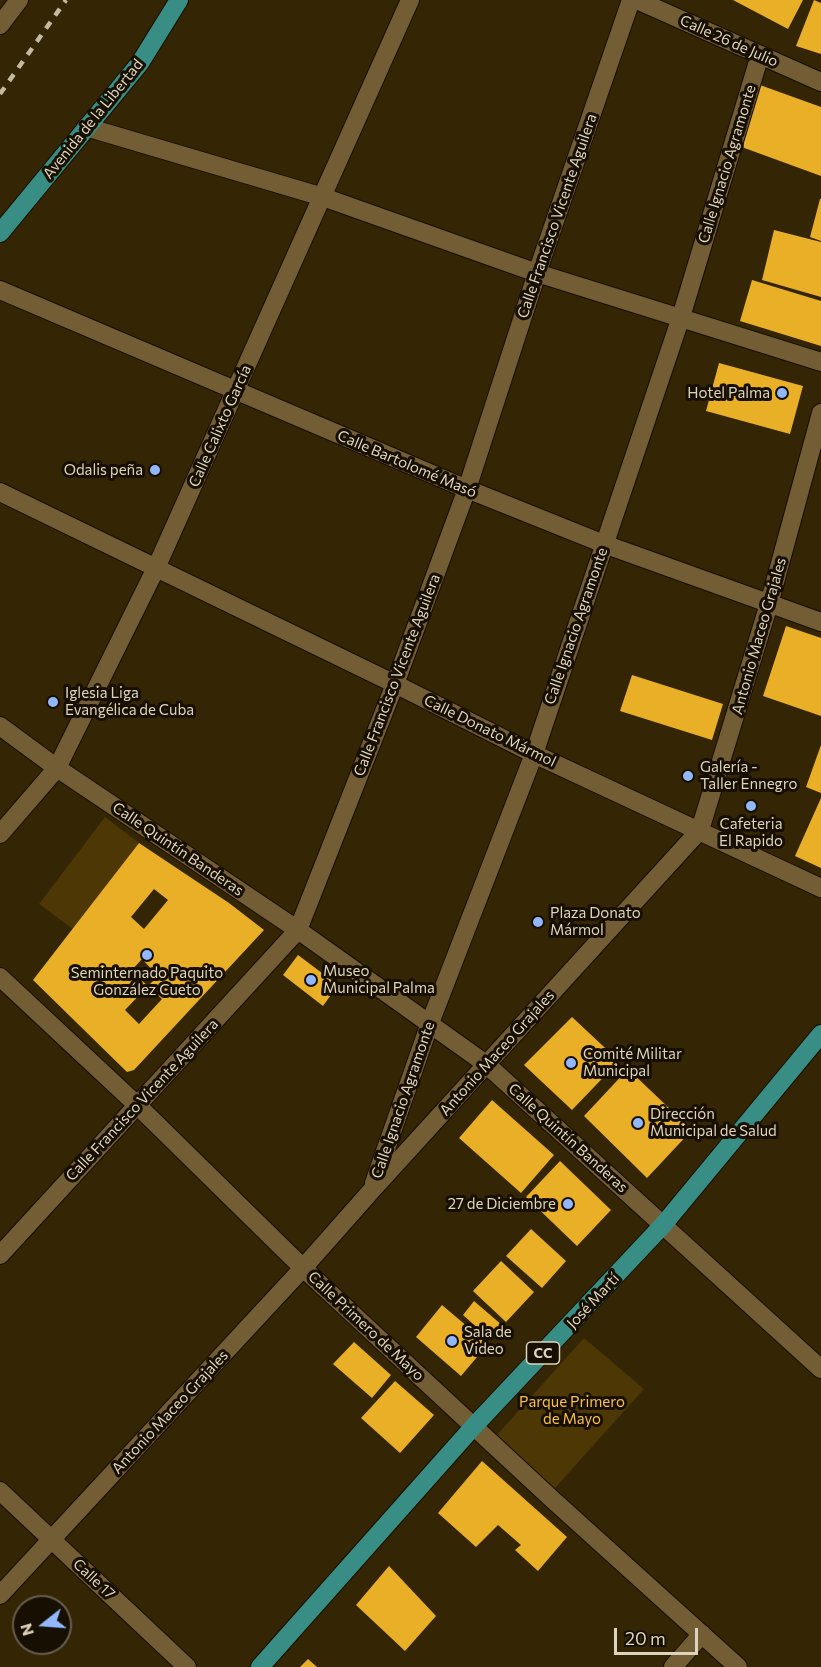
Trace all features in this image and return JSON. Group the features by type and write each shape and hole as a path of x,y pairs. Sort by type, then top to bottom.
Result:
{"main road":[{"name":"Avenida de la Libertad","path":"0,233 140,63 179,0"},
{"name":"José Martí","path":"260,1667 474,1426 663,1225 821,1034"}],"street":[{"path":"0,25 19,0"},
{"name":"Calle Calixto García","path":"0,834 57,768 156,568 410,0"},
{"name":"Calle Francisco Vicente Aguilera","path":"0,1255 298,930 395,684 467,489 537,273 631,0"},
{"name":"Calle 26 de Julio","path":"637,0 821,82"},
{"name":"Calle Ignacio Agramonte","path":"372,1190 430,1023 534,754 681,317 760,55"},
{"path":"86,127 323,197 537,273 821,362"},
{"name":"Calle Bartolomé Masó","path":"0,290 467,489 604,544 821,622"},
{"name":"Antonio Maceo Grajales","path":"0,1595 303,1268 700,830 770,604 821,413"},
{"name":"Calle Donato Mármol","path":"0,492 534,754 821,888"},
{"name":"Calle Quintín Banderas","path":"0,726 57,768 298,930 486,1064 821,1369"},
{"name":"Calle Primero de Mayo","path":"0,977 137,1105 303,1268 553,1500 738,1667"},
{"name":"Calle 17","path":"0,1491 188,1667"},
{"path":"673,1667 702,1634"}],"green space":[{"path":"105,817 139,843 73,929 39,904"},
{"name":"Parque Primero de Mayo","path":"584,1338 644,1389 555,1488 496,1436"}],"building":[{"path":"733,0 803,0 788,29"},
{"path":"814,0 821,3 821,54 796,46"},
{"path":"760,85 821,107 821,176 739,146"},
{"path":"821,199 821,241 810,237"},
{"path":"774,230 821,242 821,297 762,280"},
{"path":"752,280 821,301 821,346 740,321"},
{"path":"719,363 803,386 790,434 706,411"},
{"path":"786,626 821,638 821,716 763,696"},
{"path":"632,675 723,704 712,740 620,711"},
{"path":"821,745 821,793 806,787"},
{"path":"821,798 821,868 795,856"},
{"name":"Seminternado Paquito González Cueto","path":"139,843 229,903 264,930 134,1070 127,1072 33,980","holes":["154,889 168,900 144,929 131,917","142,959 158,976 148,986 131,971","148,986 162,999 139,1024 125,1010"]},
{"name":"Museo Municipal Palma","path":"298,955 338,985 323,1006 283,975"},
{"name":"Comité Militar Municipal","path":"572,1017 619,1061 572,1110 524,1065"},
{"name":"Dirección Municipal de Salud","path":"628,1069 692,1130 647,1178 584,1116"},
{"path":"492,1100 554,1155 521,1193 459,1138"},
{"name":"27 de Diciembre","path":"560,1161 611,1210 577,1246 526,1197"},
{"path":"531,1229 566,1261 542,1288 506,1256"},
{"path":"501,1261 534,1292 506,1322 473,1291"},
{"path":"474,1301 503,1326 491,1340 463,1315"},
{"name":"Sala de Video","path":"442,1305 488,1344 461,1376 416,1337"},
{"path":"354,1342 391,1375 372,1398 333,1364"},
{"path":"395,1381 434,1415 400,1453 361,1418"},
{"path":"482,1461 567,1537 538,1571 515,1550 521,1545 498,1525 476,1547 438,1513"},
{"path":"389,1566 436,1616 405,1651 356,1605"},
{"path":"308,1659 317,1667 300,1667"}],"railway":[{"path":"0,94 66,0"}],"place":[{"name":"Hotel Palma","path":"782,393"},
{"name":"Odalis peña","path":"155,470"},
{"name":"Iglesia Liga Evangélica de Cuba","path":"53,702"},
{"name":"Galería - Taller Ennegro","path":"688,776"},
{"name":"Cafeteria El Rapido","path":"751,806"},
{"name":"Plaza Donato Mármol","path":"538,922"},
{"name":"Seminternado Paquito González Cueto","path":"147,955"},
{"name":"Museo Municipal Palma","path":"311,980"},
{"name":"Comité Militar Municipal","path":"571,1063"},
{"name":"Dirección Municipal de Salud","path":"638,1123"},
{"name":"27 de Diciembre","path":"568,1204"},
{"name":"Sala de Video","path":"452,1341"}]}
